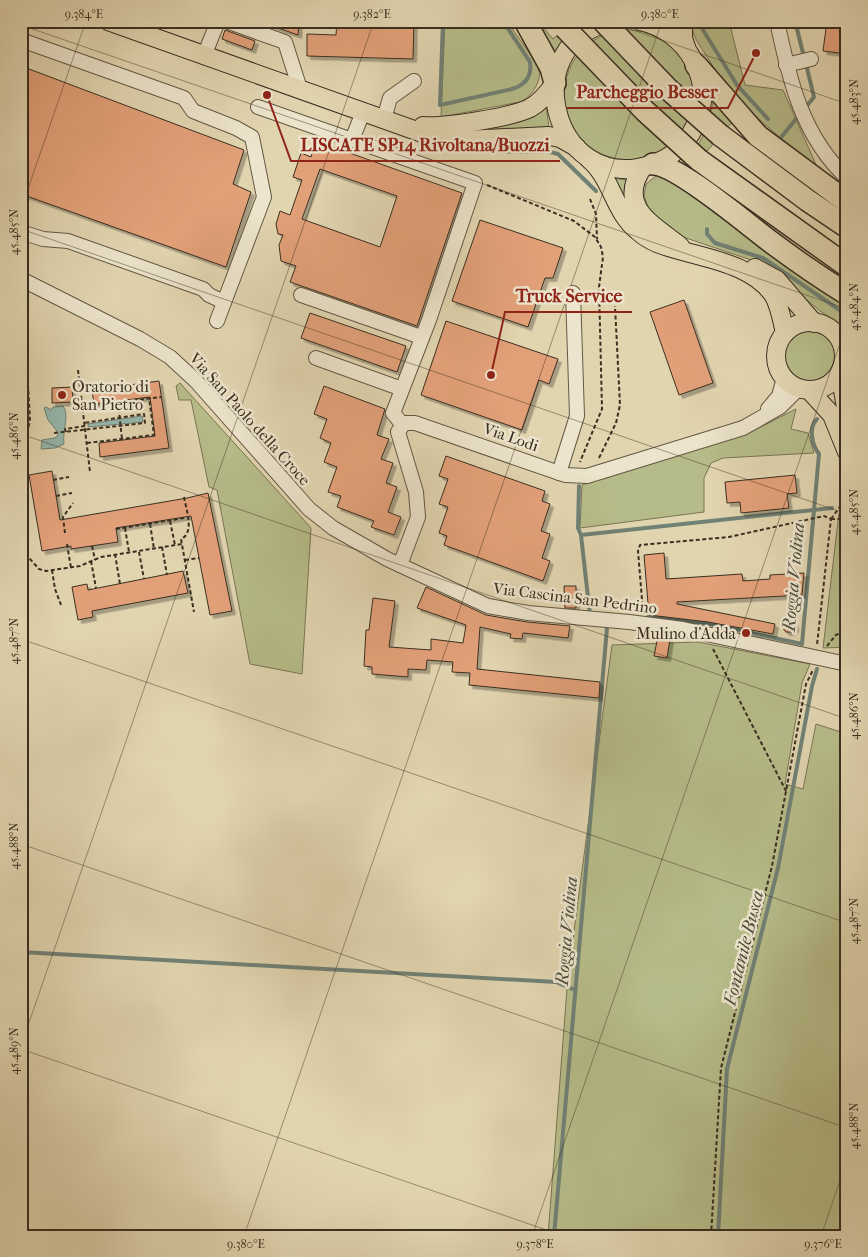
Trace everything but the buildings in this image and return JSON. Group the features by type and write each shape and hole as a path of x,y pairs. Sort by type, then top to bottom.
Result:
{"highway":[{"path":"526,21 547,61 555,83"},
{"path":"603,21 668,89 720,135 847,227"},
{"path":"562,25 645,111 699,160 847,266"},
{"path":"692,58 758,136 847,202"},
{"path":"648,166 662,166 692,183 786,253 847,294"}],"main road":[{"path":"108,21 428,135 449,139 471,140 549,136 560,138 598,162 613,167 648,166 666,158 680,147 696,124 702,95 692,58 683,36 683,21"},
{"path":"616,21 594,28 574,44 562,61 555,83 554,100 557,117 565,133 579,150 597,166 618,207 637,231 653,241 724,263 754,277 770,292 778,304 785,333"},
{"path":"641,21 665,30 692,58"},
{"path":"389,121 430,127 451,126 519,112 539,102 555,83"},
{"path":"648,166 633,190 635,204 653,225 690,253"},
{"path":"724,263 750,266 772,277 814,322"},
{"path":"847,414 842,336 828,327 814,322 798,324 785,333 778,343 776,354 777,366 784,378 804,389 832,415 847,452"},
{"path":"804,389 828,385 843,364"}],"street":[{"path":"204,56 218,21"},
{"path":"226,21 285,42 300,89"},
{"path":"777,21 786,65 804,120 826,155 847,178"},
{"path":"21,40 184,98 193,111 236,128 252,137 264,197 217,321"},
{"path":"786,65 811,59"},
{"path":"389,121 390,98 414,81"},
{"path":"258,107 475,183 393,413 402,424 398,432 416,492 418,517 400,565"},
{"path":"352,140 363,112"},
{"path":"21,232 43,239 68,241 195,286 224,302"},
{"name":"Via San Paolo della Croce","path":"26,282 140,339 170,357 196,381 317,517"},
{"path":"560,472 578,416 573,293"},
{"path":"301,295 421,337"},
{"path":"316,358 402,389"},
{"name":"Via Lodi","path":"751,424 778,398 784,378"},
{"name":"Via Lodi","path":"402,424 408,422 415,423 572,476 590,476 751,424 780,407 804,389"},
{"name":"Via Cascina San Pedrino","path":"317,517 400,565 468,598 494,608 644,624 816,652 842,664"}],"path":[{"path":"590,200 596,214 597,239"},
{"path":"21,472 30,419 26,352 26,282"},
{"path":"590,476 614,426 620,405 615,306"},
{"path":"78,370 90,472"},
{"path":"82,407 161,397"},
{"path":"87,443 154,435 149,398"},
{"path":"118,402 122,439"},
{"path":"54,433 66,432 85,426 144,414 145,423 85,426"},
{"path":"53,480 69,477"},
{"path":"56,496 72,493"},
{"path":"711,1236 721,1068 772,866 806,684 814,667 831,519 847,497"},
{"path":"184,498 189,530 182,540 182,544 194,612"},
{"path":"65,533 63,517 73,503"},
{"path":"644,624 638,551 640,545 729,537 824,516 831,519 840,519"},
{"path":"116,529 184,518"},
{"path":"170,520 175,545"},
{"path":"150,523 154,549"},
{"path":"125,528 129,552"},
{"path":"67,544 71,568"},
{"path":"21,549 38,569 52,570 71,568 115,554 182,544"},
{"path":"92,546 95,560"},
{"path":"162,547 167,574"},
{"path":"139,551 144,579"},
{"path":"115,554 120,584"},
{"path":"185,560 199,558"},
{"path":"91,561 96,588"},
{"path":"52,570 55,589 62,605"},
{"path":"816,652 828,646 836,635 847,630"},
{"path":"705,634 786,791"}],"green space":[{"path":"445,21 507,21 539,71 539,80 531,94 520,102 441,117"},
{"path":"533,21 538,21 553,39 573,21 591,21 585,24 552,60"},
{"path":"691,21 729,21 745,85 783,90 817,167 755,115 728,86 697,41 692,30"},
{"path":"629,30 642,31 654,35 675,49 689,70 693,82 693,108 689,120 675,141 654,155 642,159 629,160 616,159 604,155 583,141 569,120 565,108 564,95 565,82 569,70 583,49 604,35 616,31"},
{"path":"713,101 734,120 688,173 678,165 698,145 706,129"},
{"path":"546,105 549,128 475,129"},
{"path":"657,175 677,184 779,262 847,307 847,328 820,311 777,275 757,262 683,237 661,222 648,207 644,196 646,184"},
{"path":"611,178 627,180 628,208"},
{"path":"805,331 815,331 828,338 835,351 835,361 828,374 815,381 805,381 796,377 789,370 785,361 785,351 789,342 796,335"},
{"path":"180,383 311,528 302,674 250,664 217,490 209,487 191,400 179,400 176,386"},
{"path":"796,409 791,429 808,433 814,453 723,458 711,463 704,478 704,512 580,528 582,485 753,431"},
{"path":"839,513 847,513 847,647 823,648"},
{"path":"698,642 810,664 802,683 785,784 803,789 816,724 841,732 847,731 847,1236 548,1236 568,976 612,645"}],"water":[{"path":"63,406 66,414 64,444 55,448 41,449 42,440 55,438 58,435 48,420 44,408 46,407 51,410 53,407"},
{"path":"142,416 143,422 88,427 88,424"}],"waterway":[{"path":"443,21 440,105 512,89 521,85 527,79 530,72 530,62 503,21"},
{"name":"Roggia Violina","path":"795,21 804,57"},
{"path":"703,30 737,85 768,119"},
{"name":"Roggia Violina","path":"805,108 814,97 806,64"},
{"name":"Roggia Violina","path":"778,141 801,113"},
{"path":"433,148 471,151 550,152 558,154 596,191"},
{"name":"Roggia Violina","path":"707,229 707,234 715,243 763,258 847,315"},
{"name":"Roggia Violina","path":"648,617 706,623 802,644 819,454 814,446 812,436 814,423 817,419"},
{"path":"579,486 578,528 581,535"},
{"path":"590,615 581,535 832,508"},
{"name":"Roggia Violina","path":"554,1236 607,628"},
{"name":"Fontanile Busca","path":"718,1236 727,1069 778,868 812,686 817,669"},
{"path":"21,952 556,982 575,990"}],"place":[{"name":"Parcheggio Besser","path":"756,53"},
{"name":"LISCATE SP14 Rivoltana/Buozzi","path":"267,95"},
{"name":"Truck Service","path":"491,375"},
{"name":"Oratorio di San Pietro","path":"62,395"},
{"name":"Mulino d'Adda","path":"746,633"}]}
